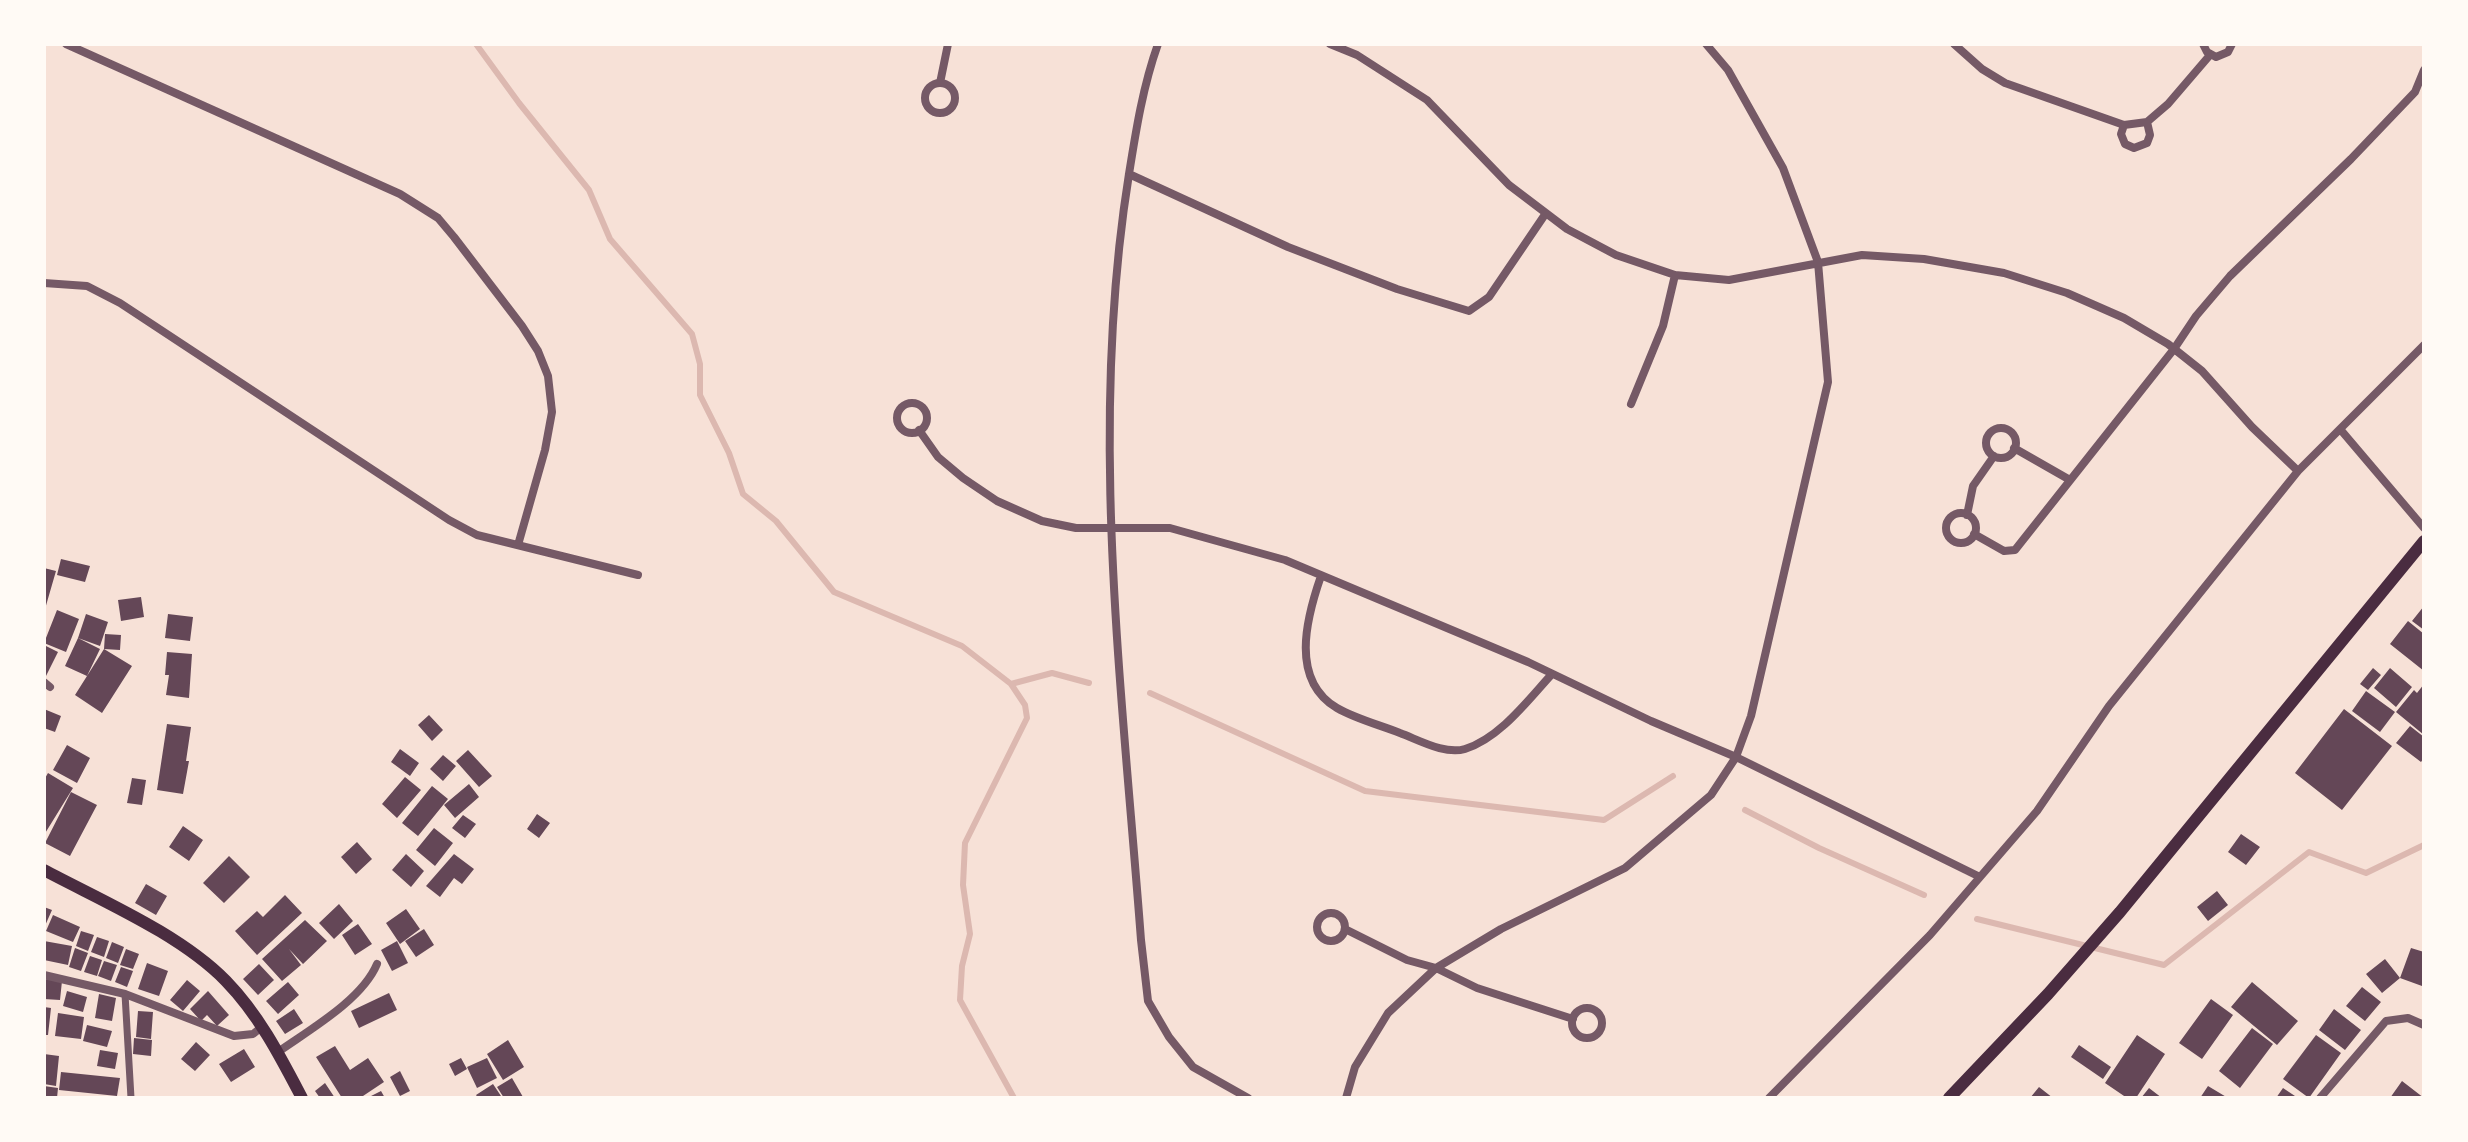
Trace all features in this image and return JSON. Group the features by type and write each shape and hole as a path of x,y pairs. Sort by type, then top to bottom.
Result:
{"main road":[{"path":"1949,1098 2059,982 2120,912 2424,541"},
{"path":"44,870 179,943 225,980 263,1026 302,1098"}],"street":[{"path":"66,44 400,194 438,218 522,326 538,351 548,376 552,412 550,424 518,545"},
{"path":"940,83 948,44"},
{"path":"1158,44 1147,78 1129,174 1117,256 1112,350 1111,527 1140,924 1148,1001 1169,1037 1193,1067 1248,1098"},
{"path":"1330,44 1357,55 1427,100 1509,185 1567,229 1616,255 1675,275 1729,280 1862,255 1924,259 2004,273 2081,299 2124,318 2174,349 2202,371 2252,427 2298,471"},
{"path":"1346,1098 1355,1067 1388,1013 1436,968 1501,929 1625,868 1711,795 1736,757 1751,716 1828,382 1818,262 1783,168 1728,70 1706,44"},
{"path":"1955,44 1982,69 2005,83 2124,125 2147,122 2168,104 2210,55 2225,55 2232,44"},
{"path":"2203,44 2210,55"},
{"path":"1974,534 2004,551 2015,550 2230,276 2415,92 2424,70"},
{"path":"2124,125 2122,140 2129,146 2139,148 2149,139 2147,122"},
{"path":"1129,174 1288,247 1397,289 1469,311 1489,297 1546,213"},
{"path":"1631,404 1663,326 1675,275"},
{"path":"44,283 87,286 120,303 449,520 477,535 638,575"},
{"path":"1769,1098 1930,935 2037,811 2109,706 2298,471 2424,345"},
{"path":"1997,429 2007,429 2014,435 2014,448 2004,457 1994,456 1986,443 1989,434 1997,429"},
{"path":"2340,429 2424,528"},
{"path":"919,430 938,457 997,501 1042,521 1076,528 1170,528 1285,560 1552,674 1736,757 1980,877"},
{"path":"2014,448 2070,480"},
{"path":"1967,515 1973,486 1994,456"},
{"path":"1957,514 1967,515 1975,525 1974,534 1968,541 1959,543 1947,534 1949,520 1957,514"},
{"path":"1321,576 1308,615 1305,661 1318,694 1339,709 1442,748 1462,750 1483,741 1515,714 1552,674"},
{"path":"1345,929 1407,960 1436,968 1477,988 1573,1019"},
{"path":"278,1052 353,995 367,982 377,964"},
{"path":"44,975 125,994 234,1036 253,1034 263,1026"},
{"path":"125,994 131,1098"},
{"path":"2320,1098 2386,1021 2408,1018 2424,1025"}],"building":[{"path":"61,559 90,566 85,582 57,575"},
{"path":"44,568 56,571 45,609 44,608"},
{"path":"141,597 144,617 121,621 118,600"},
{"path":"2424,606 2424,630 2412,621"},
{"path":"57,610 79,619 66,652 44,643"},
{"path":"86,614 108,622 100,646 78,638"},
{"path":"168,614 193,617 190,641 165,638"},
{"path":"2408,621 2424,634 2424,671 2390,644"},
{"path":"105,634 121,635 120,650 104,649"},
{"path":"78,638 100,649 87,676 65,666"},
{"path":"44,645 58,652 46,676 44,675"},
{"path":"104,649 132,666 102,713 75,695"},
{"path":"167,652 192,654 189,698 166,695 169,675 165,675"},
{"path":"2373,668 2381,675 2368,690 2360,684"},
{"path":"2390,668 2412,687 2396,707 2374,688"},
{"path":"2424,684 2424,735 2396,712 2414,690 2417,693"},
{"path":"2366,691 2395,712 2380,732 2352,711"},
{"path":"44,709 61,716 55,732 44,728"},
{"path":"2344,709 2392,746 2342,810 2295,773"},
{"path":"429,715 443,730 432,741 418,725"},
{"path":"167,724 191,727 183,794 157,790"},
{"path":"2410,726 2424,737 2424,758 2421,762 2396,743"},
{"path":"67,745 90,758 77,783 53,770"},
{"path":"400,749 419,763 410,776 391,762"},
{"path":"468,750 492,776 479,787 456,761"},
{"path":"443,755 456,766 443,781 430,769"},
{"path":"48,773 73,788 44,835 44,780"},
{"path":"405,777 421,790 397,818 382,804"},
{"path":"132,778 146,780 142,805 127,803"},
{"path":"469,784 479,797 455,818 444,805"},
{"path":"432,786 448,799 418,836 402,823"},
{"path":"71,792 97,805 70,856 45,843"},
{"path":"537,814 550,823 539,838 527,829"},
{"path":"463,815 476,824 465,838 452,828"},
{"path":"183,826 203,840 189,861 169,847"},
{"path":"434,828 453,843 435,866 416,850"},
{"path":"2241,834 2260,847 2246,865 2228,852"},
{"path":"357,842 372,859 356,874 341,857"},
{"path":"406,854 424,871 411,887 392,870"},
{"path":"454,854 474,869 462,884 454,878 440,897 426,886"},
{"path":"229,856 250,877 224,903 203,883"},
{"path":"146,884 167,896 156,915 135,903"},
{"path":"2217,891 2228,905 2208,921 2197,907"},
{"path":"285,895 302,913 257,955 235,931 257,911 263,917"},
{"path":"339,904 353,921 334,939 319,923"},
{"path":"44,907 52,910 44,928"},
{"path":"406,909 420,929 400,944 386,923"},
{"path":"53,915 80,927 73,942 46,931"},
{"path":"305,920 327,941 303,964 289,949 301,965 282,981 262,959"},
{"path":"358,924 372,944 355,955 342,935"},
{"path":"424,929 434,945 416,957 405,941"},
{"path":"81,931 94,935 88,951 76,946"},
{"path":"97,937 109,941 104,957 91,952"},
{"path":"44,941 72,946 68,965 44,960"},
{"path":"397,941 408,963 392,971 381,950"},
{"path":"112,942 124,947 118,963 106,958"},
{"path":"75,948 88,953 81,971 69,967"},
{"path":"2411,948 2424,952 2422,986 2400,978"},
{"path":"126,949 139,954 133,969 120,965"},
{"path":"90,956 102,960 97,976 84,972"},
{"path":"2385,959 2400,978 2382,993 2366,974"},
{"path":"104,961 117,965 111,981 98,976"},
{"path":"147,963 168,971 159,996 138,989"},
{"path":"259,964 274,980 258,995 243,979"},
{"path":"121,967 133,971 127,987 115,982"},
{"path":"44,979 62,981 60,1000 44,999"},
{"path":"187,980 200,991 183,1011 170,1000"},
{"path":"288,982 299,995 278,1014 266,1001"},
{"path":"2252,982 2298,1021 2277,1045 2231,1007"},
{"path":"2362,987 2381,1002 2365,1021 2346,1006"},
{"path":"67,991 87,997 83,1012 63,1006"},
{"path":"208,991 229,1015 217,1026 207,1015 201,1021 190,1009"},
{"path":"389,993 397,1010 359,1028 351,1011"},
{"path":"99,994 116,998 112,1021 95,1018"},
{"path":"2211,999 2233,1015 2202,1059 2179,1043"},
{"path":"44,1007 51,1008 48,1035 44,1035"},
{"path":"294,1009 303,1023 285,1034 276,1021"},
{"path":"2334,1009 2361,1030 2345,1050 2319,1030"},
{"path":"138,1011 153,1012 151,1039 136,1037"},
{"path":"58,1013 84,1017 81,1039 55,1036"},
{"path":"87,1025 112,1031 107,1047 83,1041"},
{"path":"2252,1028 2273,1044 2240,1088 2219,1071"},
{"path":"2137,1035 2165,1054 2136,1098 2127,1098 2105,1083"},
{"path":"2316,1035 2341,1053 2309,1098 2283,1079"},
{"path":"134,1038 152,1040 151,1056 133,1054"},
{"path":"508,1040 524,1067 503,1080 487,1054"},
{"path":"196,1042 210,1055 195,1071 181,1059"},
{"path":"2079,1045 2111,1067 2103,1079 2071,1057"},
{"path":"335,1046 350,1070 368,1058 384,1082 360,1098 342,1098 316,1057"},
{"path":"244,1049 255,1067 231,1082 219,1064"},
{"path":"100,1050 118,1053 115,1069 97,1066"},
{"path":"44,1054 59,1056 56,1086 44,1084"},
{"path":"461,1058 467,1069 455,1076 449,1064"},
{"path":"487,1058 497,1078 477,1088 467,1067"},
{"path":"400,1071 410,1091 400,1096 390,1077"},
{"path":"61,1072 120,1078 117,1096 59,1090"},
{"path":"512,1078 523,1097 504,1098 497,1087"},
{"path":"2402,1081 2424,1098 2390,1098"},
{"path":"325,1083 335,1098 320,1098 315,1091"},
{"path":"493,1084 501,1096 478,1098 476,1095"},
{"path":"44,1086 58,1088 57,1098 44,1098"},
{"path":"2208,1086 2228,1098 2200,1098"},
{"path":"2039,1087 2053,1098 2030,1098"},
{"path":"2149,1088 2162,1098 2141,1098"},
{"path":"2283,1088 2298,1098 2276,1098"},
{"path":"381,1091 385,1098 367,1098"}],"waterway":[{"path":"476,44 589,190 610,239 692,334 700,364 700,395 729,453 743,494 776,521 834,592 962,646 1011,684 1025,705 1027,718 965,843 963,885 970,934 962,966 960,1000 1014,1098"},
{"path":"1011,684 1052,673 1089,683"},
{"path":"1150,693 1365,791 1604,820 1673,776"},
{"path":"1745,810 1819,848 1924,895"},
{"path":"1977,919 2164,965 2309,852 2366,873 2424,845"}]}
